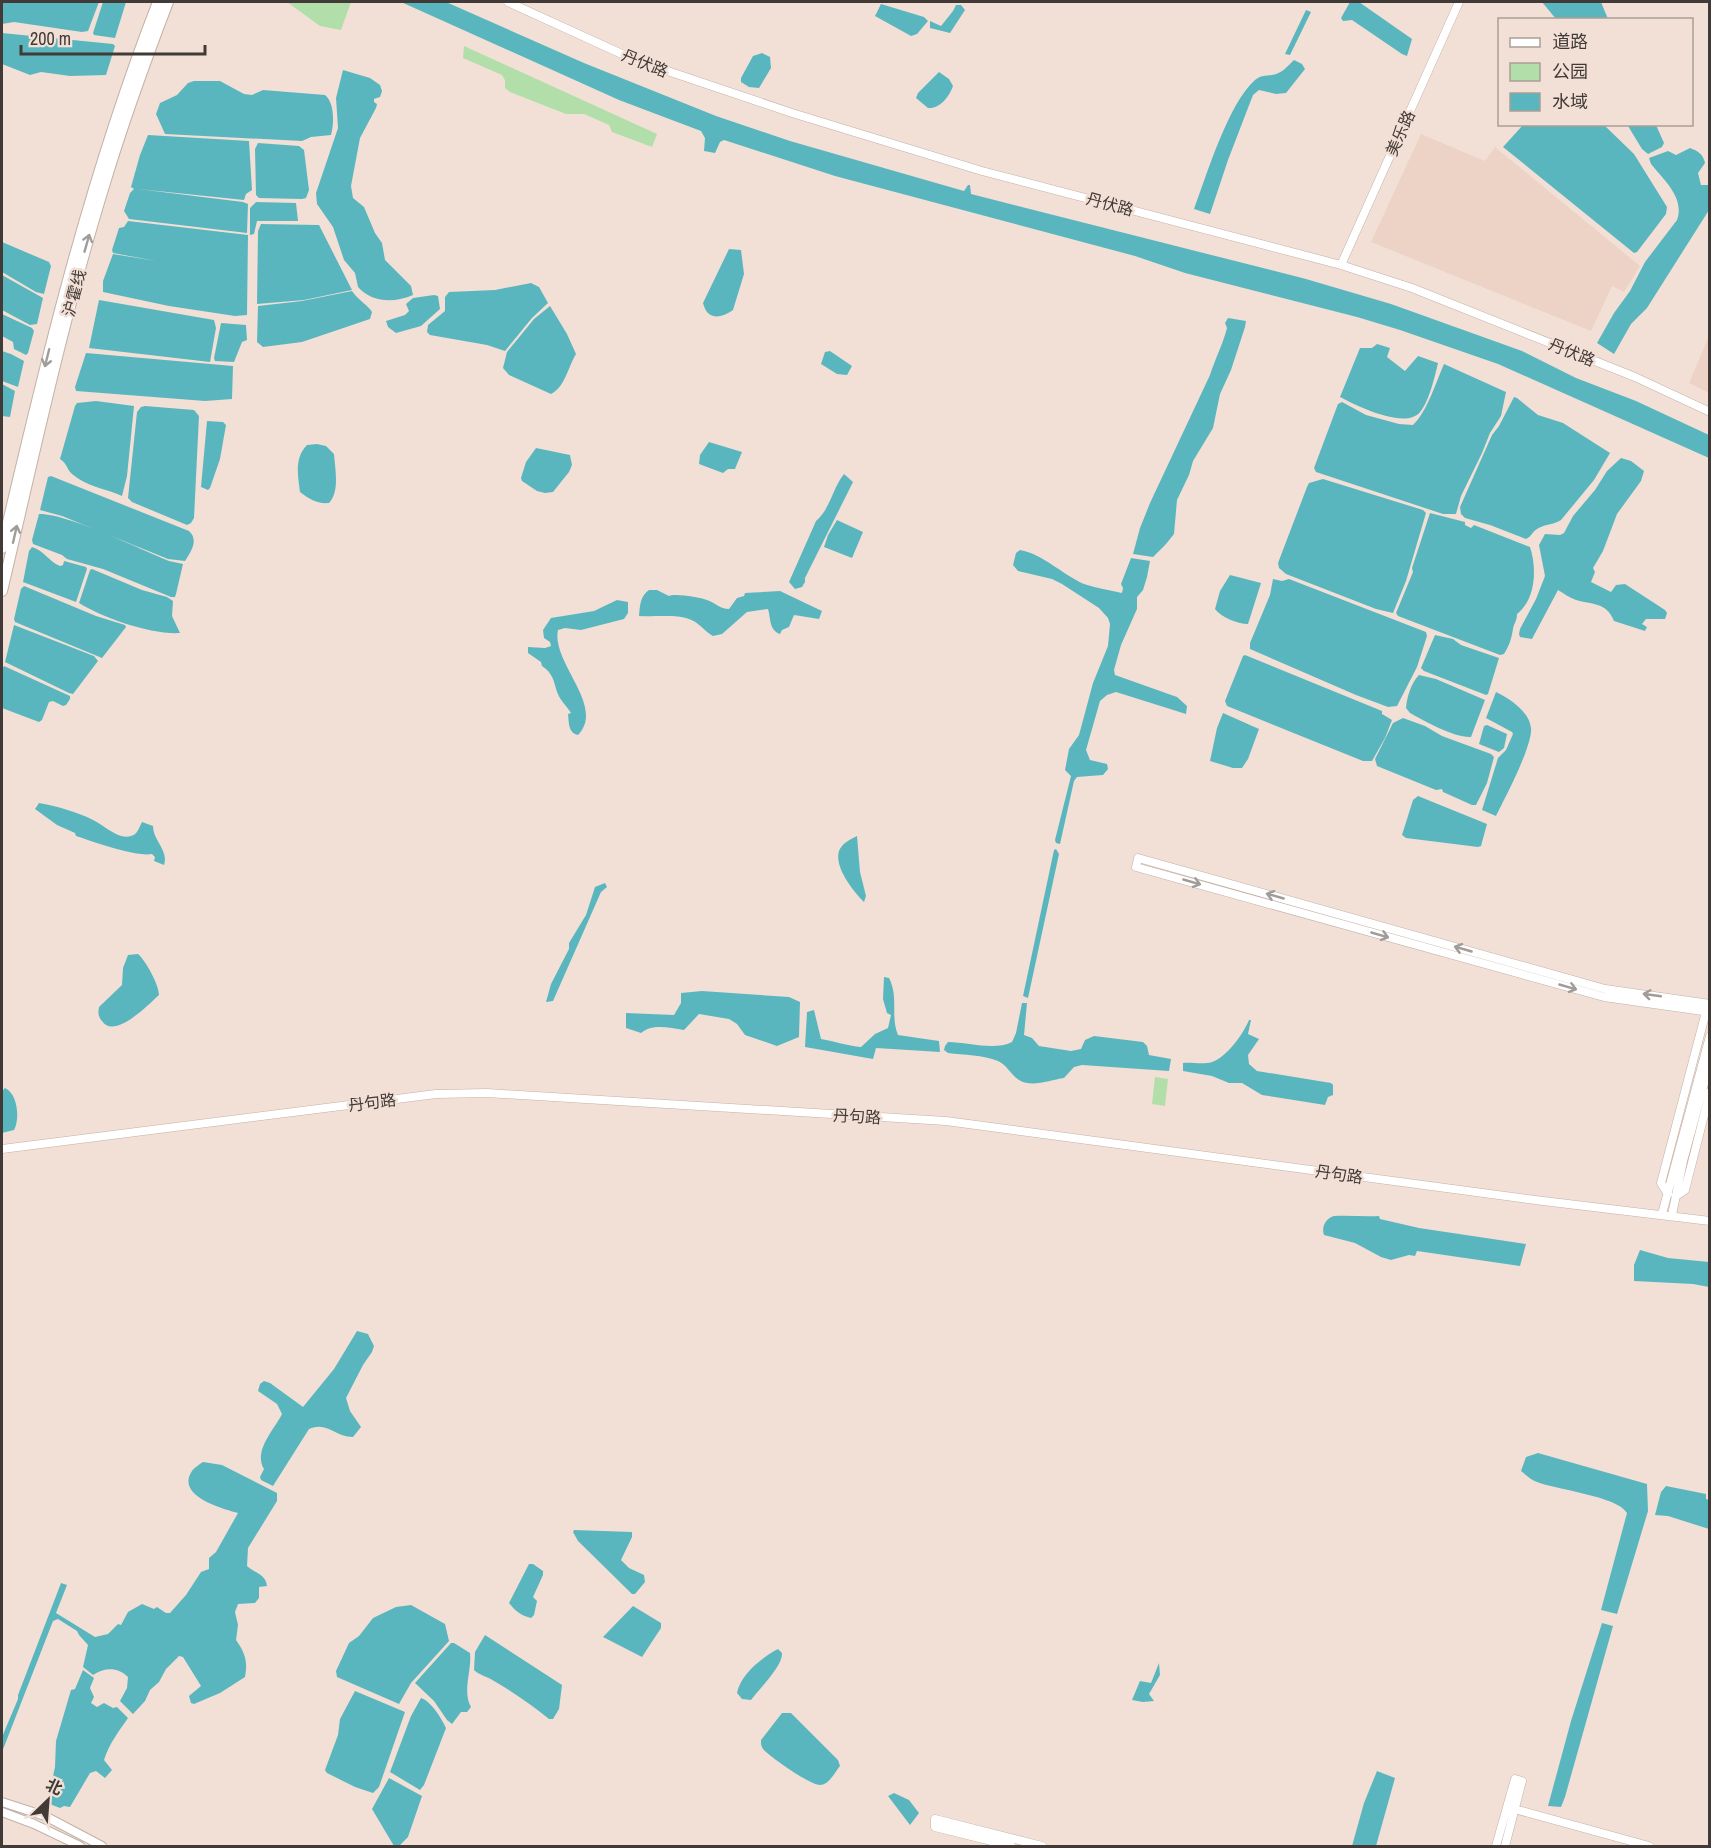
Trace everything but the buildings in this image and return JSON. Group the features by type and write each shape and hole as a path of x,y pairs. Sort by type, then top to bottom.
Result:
{"highway":[{"name":"沪霍线","path":"2,548 77,243 123,98 158,2"},
{"name":"沪霍线","path":"2,591 78,276 124,123 168,2"}],"main road":[{"name":"丹伏路","path":"508,2 635,60 792,113 981,171 1341,265 1412,288 1635,377 1710,412"},
{"name":"美乐路","path":"1341,265 1459,2"},
{"path":"1138,858 1605,988 1709,1006 1604,997 1136,867 1138,858"},
{"path":"1672,1195 1660,1183 1709,1006"},
{"path":"1672,1215 1672,1195 1710,1036"},
{"path":"1662,1214 1672,1195 1710,1062"},
{"path":"1672,1195 1685,1190 1710,1092"},
{"name":"丹句路","path":"2,1149 436,1094 487,1093 946,1121 1543,1201 1710,1221"},
{"path":"2,1802 45,1816 102,1846"},
{"path":"1496,1846 1511,1808"},
{"path":"1505,1846 1511,1808"},
{"path":"1511,1808 1649,1846"},
{"path":"2,1812 80,1846"},
{"path":"1011,1846 935,1827 935,1819 1042,1846"}],"shaded area":[{"path":"1421,134 1485,161 1495,147 1640,266 1624,292 1612,286 1591,331 1371,242"},
{"path":"1709,336 1709,393 1689,383"}],"green space":[{"path":"287,2 351,2 341,30 320,26"},
{"path":"464,46 657,134 652,147 612,132 609,125 584,114 566,114 510,92 505,88 502,75 463,58"},
{"path":"1155,1077 1168,1079 1165,1106 1152,1104"}],"water":[{"path":"2,2 99,2 88,31 82,32 14,22 2,24"},
{"path":"103,2 126,2 115,38 93,33"},
{"path":"401,2 446,2 584,63 716,116 790,141 964,191 970,185 971,194 1306,279 1391,304 1522,351 1576,378 1636,401 1709,435 1709,458 1498,364 1400,330 835,176 724,140 720,142 715,153 704,151 705,138 701,131 619,100"},
{"path":"1350,2 1359,2 1412,39 1407,56 1352,20 1343,21 1341,18"},
{"path":"1542,2 1601,2 1608,18 1555,18"},
{"path":"881,4 924,17 928,21 917,34 911,36 875,16"},
{"path":"956,5 961,5 965,10 950,33 930,28 930,21 941,26"},
{"path":"1306,10 1311,12 1290,55 1285,54"},
{"path":"2,33 115,46 106,75 70,76 41,72 30,75 2,64"},
{"path":"762,53 770,57 771,68 759,88 749,87 741,82 741,78 753,56"},
{"path":"1294,60 1302,64 1305,69 1286,93 1276,94 1259,90 1253,95 1210,214 1194,209 1219,140 1245,91 1257,78 1278,73"},
{"path":"343,70 370,78 380,85 382,91 380,97 374,99 377,104 376,108 360,138 351,186 353,198 364,207 382,243 385,260 411,286 413,295 406,298 377,299 358,287 355,273 344,260 333,227 317,204 316,193 338,128 336,98"},
{"path":"939,72 949,79 953,86 944,102 936,107 928,108 916,98 918,93"},
{"path":"220,81 244,94 252,95 263,90 325,95 332,108 331,135 311,137 302,141 165,134 156,114 160,103 177,95 188,83"},
{"path":"1522,126 1605,126 1634,154 1667,207 1666,214 1634,253 1503,147"},
{"path":"1628,126 1656,126 1664,143 1662,147 1648,154 1642,149"},
{"path":"148,135 249,141 252,190 246,194 244,200 138,189 248,204 247,233 129,219 124,211 130,193 134,189 131,187"},
{"path":"258,143 299,146 304,150 309,190 306,198 259,198 256,195 255,149"},
{"path":"1690,148 1700,153 1705,163 1698,173 1701,185 1709,185 1709,210 1647,308 1631,324 1614,354 1597,343 1630,291 1645,262 1677,220 1679,212 1676,197 1649,158 1668,151 1676,155"},
{"path":"256,202 296,203 298,221 257,221 254,234 250,235 250,208"},
{"path":"128,221 248,235 247,315 235,316 169,306 103,292 103,281 113,254 156,261 113,253 119,228 124,227"},
{"path":"261,224 319,225 352,290 304,300 257,304 258,231"},
{"path":"2,242 49,262 51,266 44,294 36,292 2,272"},
{"path":"729,249 741,250 744,274 733,310 715,316 708,313 703,303"},
{"path":"2,275 43,298 37,324 30,325 2,310"},
{"path":"531,283 539,287 548,303 532,318 505,351 487,345 430,335 427,332 428,325 445,311 445,297 449,292 495,290"},
{"path":"352,291 372,312 370,319 302,342 263,347 257,342 258,306 302,301"},
{"path":"438,296 440,309 421,326 396,333 388,327 386,321 405,315 409,311 406,304 413,298"},
{"path":"99,300 214,320 216,328 210,362 89,348"},
{"path":"550,306 576,354 560,387 551,394 509,375 503,368 507,352 534,319"},
{"path":"2,314 34,331 26,355 14,349 13,342 2,336"},
{"path":"1228,318 1246,321 1245,327 1231,370 1220,394 1213,428 1193,461 1177,500 1174,534 1153,557 1133,554 1150,503 1210,375 1227,328 1225,323"},
{"path":"221,323 246,325 247,340 242,342 234,362 215,361 214,358"},
{"path":"1377,344 1390,348 1387,357 1405,371 1418,356 1438,363 1426,402 1420,412 1413,417 1404,419 1381,415 1340,397 1360,348 1372,348"},
{"path":"2,351 24,361 18,387 2,381"},
{"path":"830,351 852,366 847,375 837,374 821,364 825,352"},
{"path":"86,353 233,366 232,399 205,401 76,391 75,387"},
{"path":"1444,364 1506,392 1501,416 1490,433 1461,496 1456,514 1443,514 1316,472 1314,468 1338,404 1342,402 1366,415 1399,424 1413,425 1427,405"},
{"path":"2,384 15,391 10,417 2,416"},
{"path":"1514,397 1538,415 1563,423 1610,453 1594,480 1561,520 1540,527 1526,539 1465,518 1461,514 1460,507 1492,435"},
{"path":"96,401 134,406 127,476 122,496 77,478 60,459 75,406 77,403"},
{"path":"145,406 194,410 199,416 194,518 187,525 132,502 128,498 137,412"},
{"path":"207,421 223,422 226,425 220,459 208,490 201,487"},
{"path":"709,442 742,452 735,469 728,469 723,473 699,464 700,455"},
{"path":"307,445 326,446 334,454 336,486 329,503 313,500 300,492 298,467 300,456"},
{"path":"536,448 570,455 572,465 569,472 553,492 537,491 522,481 526,462"},
{"path":"1621,458 1631,461 1644,471 1641,481 1617,514 1603,551 1593,568 1595,572 1591,582 1611,592 1616,585 1625,584 1665,610 1667,613 1665,619 1646,619 1642,624 1647,627 1645,631 1614,621 1607,610 1602,607 1576,600 1558,590 1532,639 1520,637 1520,629 1545,576 1539,545 1545,534 1564,533 1573,516 1595,490 1607,471"},
{"path":"844,474 853,482 805,582 802,587 795,589 789,582 816,521 825,510"},
{"path":"51,476 189,531 194,542 190,554 185,561 168,559 62,516 40,510 48,477"},
{"path":"1323,479 1423,510 1426,513 1406,581 1393,613 1376,609 1286,574 1279,568 1278,563 1307,487 1309,483"},
{"path":"1430,513 1465,522 1465,525 1471,528 1474,525 1530,547 1534,564 1531,592 1523,608 1517,614 1510,642 1504,654 1500,655 1398,616 1396,613 1413,572 1412,568"},
{"path":"39,514 67,519 169,561 183,564 175,597 103,569 67,559 33,544"},
{"path":"837,520 863,532 852,558 824,547"},
{"path":"32,547 60,566 64,561 86,567 76,602 23,582 29,551"},
{"path":"1020,550 1045,560 1084,584 1122,593 1121,584 1131,558 1150,561 1143,590 1137,597 1137,609 1121,645 1114,670 1115,675 1177,697 1187,706 1186,714 1116,692 1100,701 1086,750 1090,760 1107,764 1108,769 1103,775 1077,777 1074,781 1060,844 1055,840 1071,776 1065,770 1069,749 1079,735 1093,683 1108,646 1110,624 1099,608 1062,584 1052,579 1018,571 1013,565 1016,553"},
{"path":"92,569 173,601 172,616 180,633 156,631 128,624 79,603"},
{"path":"1230,575 1261,583 1248,624 1230,620 1215,609 1220,591"},
{"path":"1273,579 1282,581 1289,579 1426,632 1427,636 1417,667 1397,706 1388,707 1356,695 1250,649 1250,643 1270,595"},
{"path":"24,586 126,627 102,658 15,622 21,589"},
{"path":"649,590 657,590 669,596 699,598 729,609 737,598 744,596 745,593 780,591 822,611 819,619 794,615 789,627 782,630 780,634 772,627 768,609 747,612 722,634 713,636 693,620 684,617 639,616 642,598"},
{"path":"617,600 628,602 628,613 624,619 581,630 565,628 558,630 558,643 562,656 586,711 585,724 578,735 571,730 568,714 571,713 559,696 553,678 541,662 528,653 528,647 551,646 550,642 544,638 543,630 551,618 594,611"},
{"path":"14,625 94,656 98,661 73,694 69,693 5,662"},
{"path":"1435,635 1453,639 1461,645 1499,658 1488,694 1421,668"},
{"path":"1245,655 1382,711 1382,714 1392,720 1372,761 1363,761 1227,706 1225,701"},
{"path":"4,666 70,696 70,699 63,706 53,701 49,702 39,722 2,708 2,669"},
{"path":"1419,675 1436,679 1485,700 1471,737 1448,732 1410,713 1406,708 1407,699"},
{"path":"1496,692 1523,711 1531,728 1523,759 1496,816 1482,810 1498,758 1506,750 1513,734 1486,718"},
{"path":"1223,713 1259,729 1248,759 1242,768 1233,768 1210,761 1217,728"},
{"path":"1403,718 1494,757 1487,783 1476,805 1443,792 1442,789 1436,790 1377,766 1375,759 1393,723"},
{"path":"1487,725 1507,734 1504,748 1499,752 1479,744 1484,726"},
{"path":"1418,796 1487,824 1481,846 1406,838 1402,835 1413,800"},
{"path":"39,803 81,814 121,836 135,834 142,822 153,826 155,836 163,850 164,865 154,861 155,857 152,854 126,851 76,836 75,833 57,825 35,809"},
{"path":"857,836 860,872 866,896 864,902 846,878 838,857 842,846"},
{"path":"1056,849 1059,854 1028,998 1023,996"},
{"path":"605,883 607,887 601,892 553,1001 546,1002 551,984 569,949 569,943 586,915 595,887"},
{"path":"138,954 152,973 159,995 131,1019 122,1024 107,1026 100,1018 99,1007 122,985 123,968 128,955"},
{"path":"884,977 889,978 894,992 898,1035 939,1041 940,1052 876,1048 873,1059 805,1047 807,1012 814,1010 821,1039 861,1047 875,1034 888,1028 891,1015 887,1013 883,999"},
{"path":"702,991 789,997 800,1002 799,1037 777,1046 745,1035 737,1024 729,1019 699,1014 684,1030 656,1027 641,1033 626,1028 626,1013 674,1015 681,1003 681,993"},
{"path":"1022,1003 1027,1003 1024,1035 1032,1038 1039,1046 1071,1051 1081,1049 1085,1040 1094,1036 1143,1042 1147,1046 1149,1055 1171,1059 1169,1071 1082,1065 1074,1067 1064,1078 1030,1083 1019,1080 998,1061 980,1056 948,1053 944,1050 948,1042 997,1046 1012,1042"},
{"path":"1251,1020 1248,1034 1259,1039 1248,1055 1249,1064 1257,1071 1331,1083 1333,1095 1328,1097 1325,1105 1262,1095 1242,1083 1229,1083 1212,1076 1183,1071 1183,1063 1209,1063 1223,1056 1239,1038"},
{"path":"5,1088 15,1101 17,1120 14,1130 2,1133 2,1091"},
{"path":"1334,1216 1379,1216 1380,1219 1419,1228 1526,1244 1520,1266 1417,1251 1415,1256 1409,1255 1391,1260 1355,1243 1324,1235 1325,1223"},
{"path":"1640,1250 1668,1258 1709,1262 1709,1287 1634,1281 1634,1265"},
{"path":"357,1331 368,1334 374,1346 346,1398 350,1411 361,1427 353,1437 321,1427 309,1429 273,1486 261,1480 264,1469 261,1462 263,1448 282,1414 277,1404 258,1391 260,1384 264,1381 270,1383 303,1407 334,1369"},
{"path":"1538,1453 1647,1484 1648,1511 1617,1614 1601,1610 1627,1513 1612,1502 1531,1479 1521,1471 1526,1457"},
{"path":"203,1462 222,1465 277,1493 277,1501 248,1548 247,1566 262,1576 267,1586 259,1587 259,1598 255,1603 238,1604 235,1612 238,1625 236,1640 245,1657 245,1677 220,1693 194,1704 191,1703 189,1696 201,1686 183,1657 179,1656 166,1669 159,1682 150,1690 145,1701 133,1714 120,1701 127,1688 128,1677 120,1671 111,1669 93,1675 83,1667 88,1645 77,1631 58,1619 53,1621 2,1752 2,1737 61,1583 67,1585 56,1613 95,1637 108,1634 118,1624 121,1625 128,1612 142,1604 170,1613 186,1595 201,1572 209,1569 209,1558 216,1552 238,1513 212,1505 190,1488 188,1480 192,1471"},
{"path":"1666,1486 1706,1494 1706,1499 1709,1500 1709,1529 1668,1516 1655,1515 1661,1492"},
{"path":"574,1530 632,1532 632,1537 621,1560 629,1568 644,1575 645,1582 635,1594 632,1594 578,1541"},
{"path":"529,1564 543,1571 533,1597 537,1601 534,1615 531,1618 519,1613 509,1603"},
{"path":"411,1605 445,1624 449,1641 411,1683 399,1704 337,1677 336,1671 349,1643 359,1636 373,1618 396,1607"},
{"path":"633,1606 661,1623 661,1628 642,1657 603,1637"},
{"path":"1602,1623 1613,1626 1565,1797 1561,1807 1548,1806 1571,1721"},
{"path":"485,1635 562,1685 559,1709 553,1719 549,1719 515,1694 474,1670 475,1652"},
{"path":"451,1643 470,1653 467,1695 471,1707 467,1712 461,1712 452,1724 434,1701 415,1683"},
{"path":"778,1649 782,1653 775,1670 751,1700 742,1699 737,1693 747,1673"},
{"path":"1159,1663 1160,1675 1149,1694 1154,1701 1132,1700 1140,1681 1151,1683"},
{"path":"83,1670 94,1678 90,1688 94,1697 91,1703 97,1707 104,1703 113,1708 117,1707 128,1718 111,1743 104,1760 112,1770 105,1778 96,1771 90,1773 70,1807 60,1808 47,1803 55,1767 56,1741 71,1690 75,1689"},
{"path":"355,1691 405,1712 379,1787 373,1793 355,1787 325,1770 338,1735 340,1719"},
{"path":"421,1698 432,1706 446,1728 420,1790 390,1772 411,1716"},
{"path":"782,1713 791,1713 838,1760 840,1766 826,1783 815,1784 781,1764 763,1749 761,1740"},
{"path":"1377,1771 1395,1778 1376,1846 1352,1846 1364,1803"},
{"path":"389,1778 422,1796 408,1837 399,1846 394,1846 372,1809"},
{"path":"894,1793 909,1800 919,1813 910,1825 888,1796"}]}
